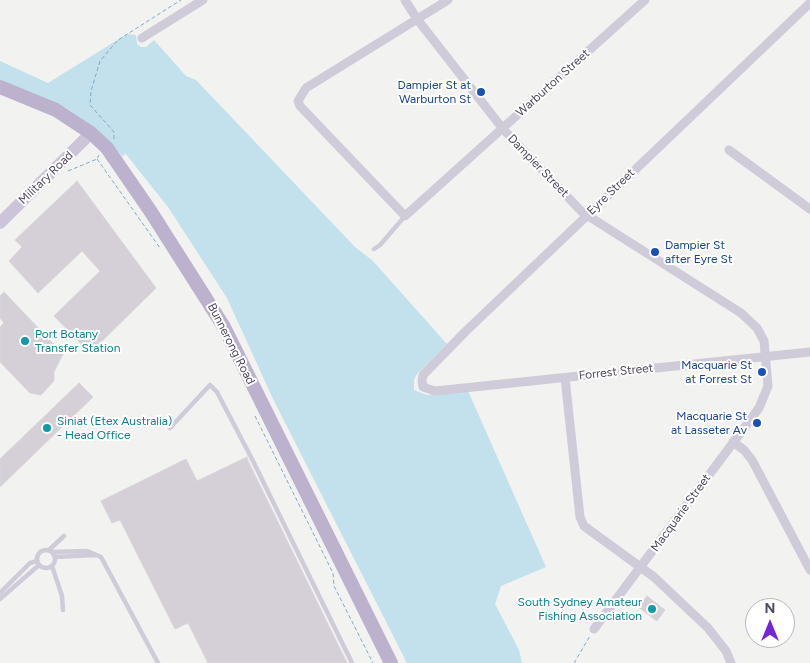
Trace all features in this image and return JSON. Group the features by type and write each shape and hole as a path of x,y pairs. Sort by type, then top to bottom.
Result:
{"main road":[{"name":"Bunnerong Road","path":"0,88 56,110 91,133 107,148 193,275 224,327 391,663"}],"street":[{"path":"142,38 203,0"},
{"name":"Dampier Street","path":"405,0 417,20 503,129 586,215 752,321 762,336 766,356"},
{"path":"405,216 300,106 298,101 306,88 448,0"},
{"name":"Warburton Street","path":"405,216 646,0"},
{"name":"Eyre Street","path":"423,388 423,375 586,215 810,2"},
{"name":"Military Road","path":"0,223 91,133"},
{"path":"729,150 810,209"},
{"name":"Forrest Street","path":"423,388 435,391 810,352"},
{"name":"Macquarie Street","path":"594,629 641,568 765,396 768,379 766,356"},
{"path":"565,378 580,517 584,526 641,568 708,628 726,651 731,663"},
{"path":"733,442 744,450 752,460 810,570"}],"lane":[{"name":"Warburton Street","path":"374,249 380,245 405,216"},
{"path":"170,428 210,385 217,392 352,663"},
{"path":"63,610 62,596 52,566 52,553 64,536"},
{"path":"0,599 38,563 40,552 87,551 105,562 158,663"},
{"path":"0,593 30,563 38,563 45,568 52,566"}],"path":[{"path":"161,249 97,159 116,136 92,109 90,100 100,62 118,40 181,0"},
{"path":"254,413 333,573 334,586 373,663"},
{"path":"574,663 594,629"}],"shaded area":[{"path":"127,34 136,35 137,44 141,47 146,47 154,40 186,76 196,80 356,248 372,260 447,344 417,374 414,380 414,390 427,395 468,391 546,567 501,586 495,604 519,650 522,663 407,663 273,399 227,298 168,207 125,153 123,157 98,130 66,108 0,82 0,61 48,83"}],"building":[{"path":"77,181 156,288 90,353 54,316 100,271 82,251 38,293 9,261 22,247 15,240"},
{"name":"Port Botany Transfer Station","path":"4,292 63,354 54,372 54,381 41,395 30,393 0,362 0,327 4,323 0,318 0,296"},
{"name":"Siniat (Etex Australia) - Head Office","path":"79,383 93,397 0,487 0,459"},
{"path":"247,457 347,663 208,663 188,623 175,629 120,520 112,523 101,501 186,459 197,481"},
{"name":"South Sydney Amateur Fishing Association","path":"647,596 665,610 657,621 638,607"}],"place":[{"name":"Dampier St at Warburton St","path":"481,92"},
{"name":"Dampier St after Eyre St","path":"655,252"},
{"name":"Port Botany Transfer Station","path":"25,341"},
{"name":"Macquarie St at Forrest St","path":"762,372"},
{"name":"Macquarie St at Lasseter Av","path":"757,423"},
{"name":"Siniat (Etex Australia) - Head Office","path":"47,428"},
{"name":"South Sydney Amateur Fishing Association","path":"652,609"}]}
